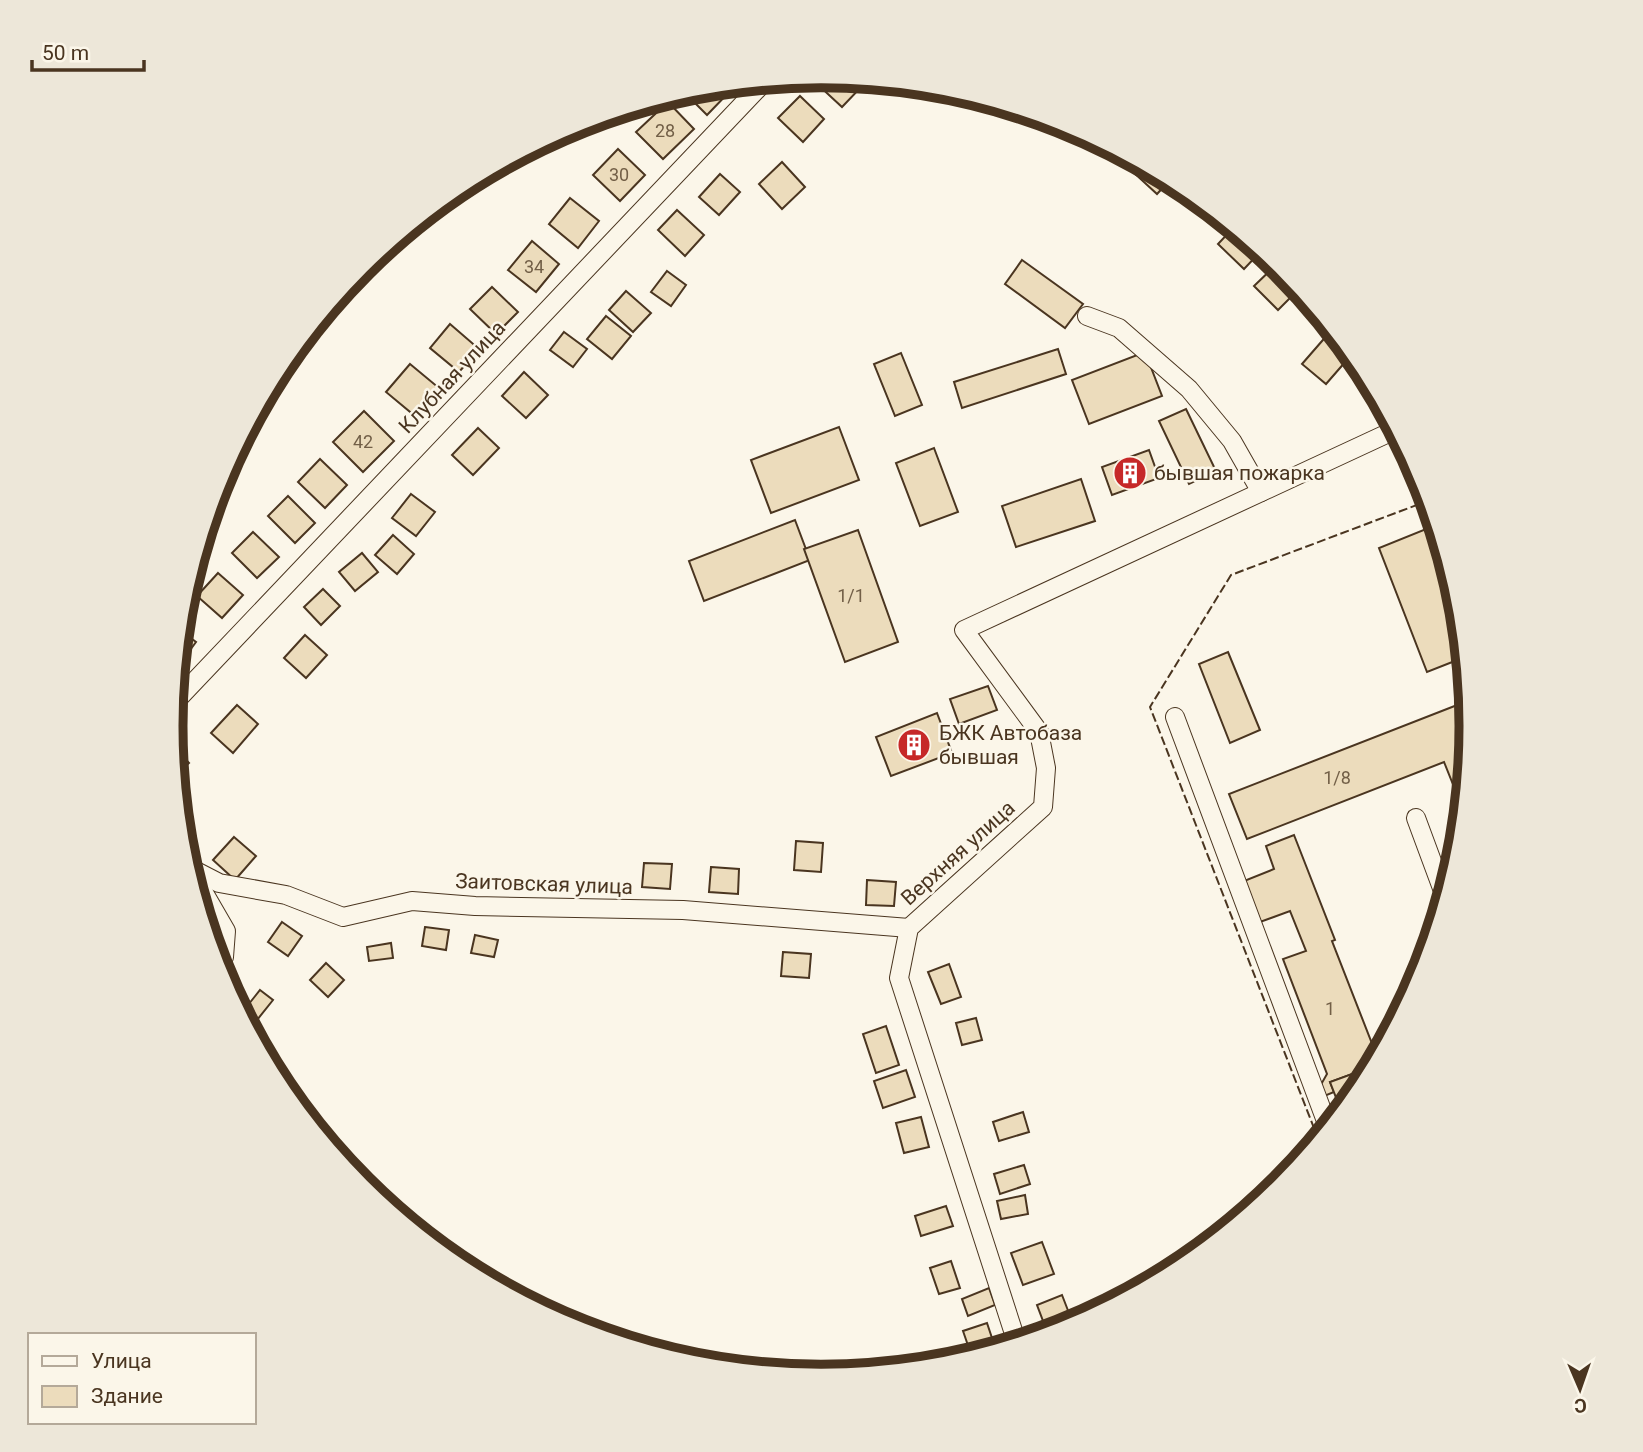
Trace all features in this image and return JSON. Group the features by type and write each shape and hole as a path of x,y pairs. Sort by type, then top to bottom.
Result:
{"street":[{"name":"Клубная улица","path":"184,693 755,91"},
{"path":"1087,316 1119,328 1189,389 1232,441 1261,492"},
{"name":"Верхняя улица","path":"1014,1335 899,978 909,928 1043,807 1046,768 1039,732 964,630 1388,433"},
{"path":"1175,717 1325,1119"},
{"path":"1416,818 1440,883"},
{"name":"Заитовская улица","path":"201,874 219,883 286,894 344,917 412,901 475,906 683,910 909,928"},
{"name":"Заитовская улица","path":"208,900 226,931 224,950"}],"building":[{"path":"821,88 859,89 842,107"},
{"path":"726,95 707,115 693,101"},
{"path":"800,96 824,119 803,142 778,118"},
{"path":"671,106 694,129 663,159 636,132 662,108"},
{"path":"618,149 645,175 620,201 593,175"},
{"path":"782,162 805,187 782,209 759,184"},
{"path":"1135,170 1163,187 1157,194 1133,172"},
{"path":"720,174 740,192 719,215 699,197"},
{"path":"570,198 599,221 578,248 549,224"},
{"path":"677,210 704,235 685,256 658,230"},
{"path":"1201,213 1219,226 1217,228"},
{"path":"1228,234 1255,258 1244,269 1218,244"},
{"path":"532,241 559,264 536,292 508,270"},
{"path":"1022,260 1083,304 1065,328 1005,284"},
{"path":"667,271 686,285 671,306 651,292"},
{"path":"1269,271 1293,295 1278,310 1254,286"},
{"path":"492,287 518,312 496,334 470,309"},
{"path":"626,291 651,313 633,332 609,310"},
{"path":"606,316 631,336 612,359 587,339"},
{"path":"450,324 479,349 459,372 430,348"},
{"path":"564,332 587,349 573,367 550,350"},
{"path":"1327,336 1345,362 1326,384 1302,364"},
{"path":"1058,349 1066,374 962,408 954,382"},
{"path":"1145,352 1162,396 1089,424 1072,380"},
{"path":"901,353 922,405 895,416 874,364"},
{"path":"410,364 439,388 415,416 386,392"},
{"path":"524,372 548,395 526,418 502,396"},
{"path":"1186,409 1216,471 1189,484 1159,421"},
{"path":"364,411 394,441 363,472 333,442"},
{"path":"839,427 859,480 771,513 751,460"},
{"path":"478,428 499,448 473,475 452,455"},
{"path":"934,448 958,512 920,526 896,463"},
{"name":"бывшая пожарка","path":"1149,450 1159,478 1112,495 1102,467"},
{"path":"320,459 347,485 325,508 298,482"},
{"path":"1081,479 1095,521 1016,547 1002,506"},
{"path":"411,494 435,512 416,536 392,518"},
{"path":"288,496 315,523 295,543 268,516"},
{"path":"795,520 810,560 704,601 689,561"},
{"path":"1428,528 1448,601 1457,660 1427,672 1379,548"},
{"path":"858,530 898,642 845,662 804,549"},
{"path":"253,532 279,557 257,578 232,553"},
{"path":"393,535 414,554 397,574 375,555"},
{"path":"362,553 378,572 355,591 339,572"},
{"path":"218,573 243,595 222,618 197,596"},
{"path":"323,589 340,606 321,625 304,607"},
{"path":"305,635 327,655 306,678 284,658"},
{"path":"189,637 196,642 187,654"},
{"path":"1228,652 1260,730 1230,743 1199,664"},
{"path":"988,686 997,710 959,724 950,699"},
{"path":"1459,704 1457,793 1444,762 1247,839 1229,794"},
{"path":"237,705 258,724 233,753 211,733"},
{"name":"БЖК Автобаза бывшая","path":"937,713 952,753 891,776 876,737"},
{"path":"1294,835 1373,1046 1358,1072 1330,1082 1334,1092 1322,1097 1319,1088 1327,1074 1283,959 1306,951 1290,911 1260,922 1244,881 1274,869 1266,846"},
{"path":"234,837 256,856 235,880 213,860"},
{"path":"796,841 823,843 821,872 794,870"},
{"path":"644,863 672,864 670,889 642,887"},
{"path":"711,867 739,869 738,894 709,892"},
{"path":"867,880 896,882 894,906 866,905"},
{"path":"282,922 302,936 288,956 268,942"},
{"path":"425,927 449,930 446,950 422,946"},
{"path":"475,935 498,940 494,957 471,953"},
{"path":"391,943 393,958 369,961 367,947"},
{"path":"783,952 811,954 809,978 781,976"},
{"path":"326,963 344,980 328,997 310,980"},
{"path":"949,964 961,997 941,1004 928,972"},
{"path":"260,990 273,1000 257,1020 248,1005"},
{"path":"976,1018 982,1040 962,1045 956,1023"},
{"path":"886,1026 899,1065 876,1073 863,1034"},
{"path":"906,1070 915,1097 883,1108 874,1081"},
{"path":"1358,1072 1338,1101 1330,1082"},
{"path":"1023,1112 1029,1132 999,1141 993,1122"},
{"path":"921,1117 929,1147 904,1153 896,1123"},
{"path":"1024,1165 1030,1184 1000,1194 994,1174"},
{"path":"1025,1195 1028,1214 1001,1219 997,1201"},
{"path":"946,1206 953,1226 921,1236 915,1216"},
{"path":"1042,1242 1054,1274 1023,1285 1011,1253"},
{"path":"951,1261 960,1288 939,1294 930,1268"},
{"path":"989,1288 995,1305 968,1316 962,1299"},
{"path":"1062,1295 1070,1314 1044,1324 1037,1305"},
{"path":"987,1323 993,1341 969,1347 963,1331"}],"fence":[{"path":"1315,1131 1150,707 1231,575 1419,504"}],"place":[{"name":"бывшая пожарка","path":"1130,473"},
{"name":"БЖК Автобаза бывшая","path":"914,745"}]}
